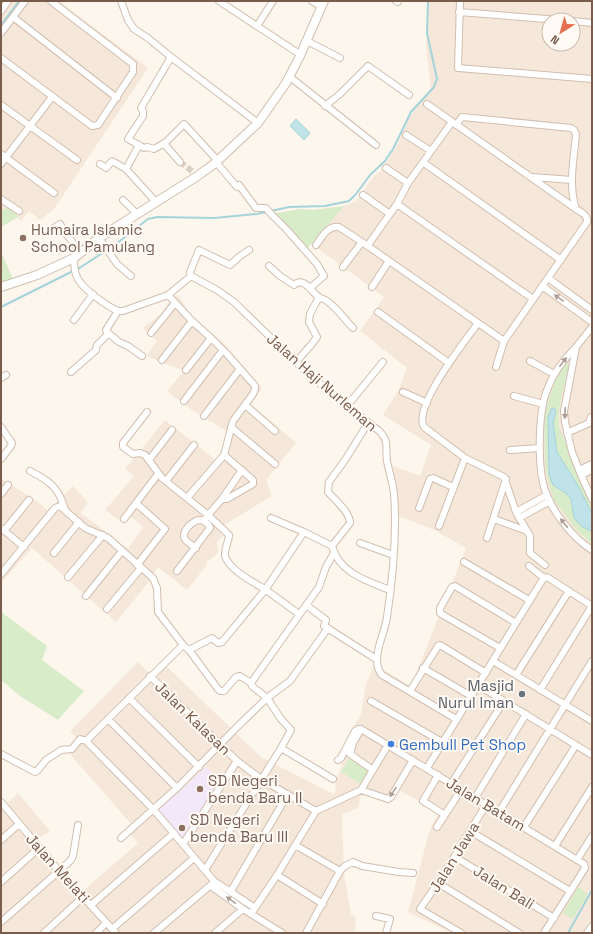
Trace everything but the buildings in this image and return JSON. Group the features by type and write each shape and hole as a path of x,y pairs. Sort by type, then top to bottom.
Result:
{"street":[{"path":"1,33 25,1"},
{"path":"1,58 92,126 98,126 133,72 133,64 51,1"},
{"path":"121,1 128,20 134,29 148,38 258,123"},
{"path":"219,1 301,55"},
{"path":"256,26 272,1"},
{"path":"1,287 37,276 76,258 99,238 156,202 194,174 217,162 258,123 290,77 323,4 312,1"},
{"path":"460,1 458,68 592,78"},
{"path":"1,11 5,3"},
{"path":"460,12 541,18"},
{"path":"13,17 117,98"},
{"path":"581,22 592,23"},
{"path":"307,41 340,58"},
{"path":"171,57 141,108 143,111 143,116 128,139 144,148 147,146 154,149 160,145 163,145 184,124 237,187 239,185 256,208 268,210 317,264 324,276 310,288"},
{"path":"325,106 340,94 368,66 409,95"},
{"path":"290,77 376,145"},
{"path":"1,164 3,156 52,97"},
{"path":"427,104 586,216 587,222 504,341 496,366"},
{"path":"1,105 77,160"},
{"path":"343,267 390,214 408,183 424,163 431,151 454,123 462,117 571,128 574,130 576,134 572,180 576,209"},
{"path":"406,135 431,151"},
{"path":"126,169 138,145"},
{"path":"163,145 166,146 180,162"},
{"path":"3,156 54,193"},
{"path":"100,164 106,168 112,160 126,169 156,202"},
{"path":"424,163 561,260"},
{"path":"386,168 408,183"},
{"path":"530,177 572,180"},
{"path":"362,196 390,214"},
{"path":"1,199 19,211"},
{"path":"123,200 137,214"},
{"path":"397,204 533,299"},
{"path":"46,233 60,224 67,235 76,258 75,272 77,278 93,294 118,312"},
{"path":"316,245 329,229 336,226 339,227 365,243 504,341"},
{"path":"99,238 117,264 131,276"},
{"path":"142,356 128,346 118,342 108,334 106,330 118,312 168,295 191,276 190,272 200,250 230,265 249,250"},
{"path":"372,287 389,261"},
{"path":"269,266 280,276 294,284 297,282 302,282 319,297 327,300 353,328"},
{"name":"Jalan Haji Nurleman","path":"191,276 217,290 234,302 296,362 347,406 381,432 387,444 387,460 394,493 393,555 387,618 376,660"},
{"path":"548,278 592,310"},
{"path":"542,286 592,322"},
{"path":"74,320 93,294"},
{"path":"168,295 192,321 223,350 255,386 253,394 233,421 224,455 187,498"},
{"path":"296,362 317,337 309,322 310,314 319,297"},
{"path":"151,333 175,303"},
{"path":"378,312 449,363"},
{"path":"162,360 192,321"},
{"path":"478,323 437,380 421,421 424,427 465,458 502,475 506,479 518,515 530,536 530,553 544,565"},
{"path":"592,327 554,374 546,390 541,415 540,448 543,482 548,498 568,528 592,550"},
{"path":"71,372 96,350 97,345 108,334"},
{"path":"186,370 211,338"},
{"path":"576,347 564,410 567,433 572,452 592,499"},
{"path":"184,401 223,350"},
{"path":"530,361 554,374"},
{"path":"347,406 383,362"},
{"path":"204,416 240,370"},
{"path":"403,392 427,403"},
{"path":"514,396 543,404"},
{"path":"245,405 274,431"},
{"path":"147,412 122,445 133,454 140,453 145,455 158,474 187,498 206,518 229,535 229,539 225,546 226,556 228,562 238,572 299,614"},
{"path":"567,433 589,423 590,417"},
{"path":"332,546 350,523 350,520 328,492 327,487 368,423"},
{"path":"1,427 12,444 1,460"},
{"path":"231,427 274,464"},
{"path":"149,460 172,430"},
{"path":"166,481 194,445"},
{"path":"510,450 540,448"},
{"path":"222,499 226,499 253,484 253,480 224,455"},
{"path":"439,526 465,458"},
{"path":"580,473 592,464"},
{"path":"196,548 189,543 184,535 185,532 196,520 206,518 222,499 242,470"},
{"path":"580,473 592,470"},
{"path":"30,471 54,486 61,496 65,510"},
{"path":"124,519 158,474"},
{"path":"419,508 430,479 433,478 453,487"},
{"path":"487,538 506,479"},
{"path":"1,494 8,485"},
{"path":"518,515 548,498"},
{"path":"24,547 3,530 29,500"},
{"path":"107,609 140,566 165,529 136,503"},
{"path":"1,574 57,506 60,506 90,531 103,534 153,578 157,588 158,612 220,691 224,691 238,676 251,683 252,686 267,698 280,719 291,730 205,870"},
{"path":"176,572 210,528 206,518"},
{"path":"271,518 332,546 334,553 346,568 358,578 390,590"},
{"path":"494,519 528,531"},
{"path":"54,553 79,522"},
{"path":"189,650 212,638 218,643 222,642 265,590 304,532"},
{"path":"68,577 103,534"},
{"path":"360,543 393,555"},
{"path":"86,596 122,551"},
{"path":"251,683 319,586 326,567 334,553"},
{"path":"464,562 529,600"},
{"path":"530,566 592,606 540,690"},
{"path":"426,768 486,673 529,600 546,577"},
{"path":"500,648 440,613 440,608 452,587 455,586 516,623"},
{"path":"516,676 569,591"},
{"path":"306,605 326,620 323,625 376,660 382,675 456,720"},
{"path":"121,838 178,788 267,698 290,680 328,628"},
{"path":"410,691 438,646 441,644 486,673"},
{"path":"86,741 183,645"},
{"path":"493,661 590,720 592,712"},
{"path":"499,812 564,704 592,661"},
{"path":"424,668 471,696"},
{"name":"Jalan Kalasan","path":"150,676 237,761 261,779 316,811"},
{"path":"478,685 592,755"},
{"path":"129,698 199,767"},
{"path":"371,701 442,742"},
{"path":"451,784 504,701"},
{"path":"475,798 526,714"},
{"path":"108,719 178,788"},
{"path":"361,729 353,742 350,754 373,770"},
{"path":"338,760 341,758 355,731 361,729"},
{"name":"Jalan Batam","path":"361,729 584,864 585,868 570,891"},
{"path":"1,754 35,772 46,760 62,750 72,749 80,739 86,741 154,810 205,870 212,883 243,909 282,933"},
{"path":"251,914 278,875 316,811 361,790 388,745"},
{"path":"524,827 576,745"},
{"path":"281,748 333,779"},
{"path":"361,790 388,799 391,797 413,760"},
{"path":"183,844 237,761"},
{"path":"438,775 423,800 444,815"},
{"path":"555,846 592,787"},
{"path":"437,827 461,790"},
{"path":"231,891 288,794"},
{"name":"Jalan Melati","path":"1,802 60,872 114,931"},
{"name":"Jalan Jawa","path":"461,933 420,909 455,857 486,805"},
{"path":"1,840 19,824"},
{"path":"1,922 60,872 71,860 78,825"},
{"path":"470,831 570,891 544,933"},
{"path":"91,905 174,833"},
{"path":"577,860 592,836"},
{"path":"295,845 340,871"},
{"path":"1,882 39,848"},
{"name":"Jalan Bali","path":"455,857 554,918"},
{"path":"114,931 194,858"},
{"path":"306,933 340,871 352,862 362,866 413,873"},
{"path":"278,875 323,904"},
{"path":"212,883 231,891 255,908"},
{"path":"154,933 212,883"},
{"path":"438,883 519,933"},
{"path":"44,933 83,897"},
{"path":"215,933 243,909"},
{"path":"376,916 390,918 386,933"},
{"path":"96,933 106,923"},
{"path":"587,933 592,926"},
{"path":"268,933 273,928"}],"shaded area":[{"path":"1,1 59,1 148,68 54,209 40,220 29,211 21,221 8,208 1,212"},
{"path":"429,1 592,1 592,933 452,933 408,912 430,829 439,812 399,790 391,803 361,794 358,808 342,814 344,874 351,914 356,918 355,933 1,933 1,809 18,793 50,831 38,839 83,891 138,843 127,830 132,825 68,752 79,740 70,731 138,662 149,673 161,661 261,757 335,795 336,780 342,766 337,756 361,714 366,684 374,665 411,686 466,548 434,530 398,516 396,488 388,464 420,476 431,445 383,415 398,391 407,368 360,331 384,297 312,244 300,209 314,210 344,206 356,201 374,176 381,171 396,147 409,118 431,89 426,45"},
{"path":"178,295 190,314 223,343 262,388 251,404 296,443 266,480 272,496 217,529 223,536 217,542 218,553 207,562 206,566 187,590 158,567 148,583 116,622 32,548 2,582 1,478 41,504 48,511 73,486 88,502 81,513 128,549 143,527 127,513 119,520 105,510 134,476 125,469 165,420 217,461 222,456 226,431 192,410 167,391 184,371 146,356 157,341 143,328 161,314 168,303"},
{"path":"206,767 222,781 183,840 158,811"}],"green space":[{"path":"344,206 306,250 272,214 300,209 314,210"},
{"path":"8,207 18,217 1,227 1,212"},
{"path":"1,252 13,279 1,285"},
{"path":"566,363 569,366 560,404 559,427 588,499 592,504 592,544 575,528 554,500 548,481 545,463 544,416 555,380"},
{"path":"1,612 47,646 42,660 84,691 58,720 20,696 1,680"},
{"path":"349,759 369,771 361,784 341,772"},
{"path":"578,887 588,894 573,919 563,913"}],"water":[{"path":"296,119 310,133 304,140 290,126"},
{"path":"552,408 556,411 553,422 557,452 577,484 592,513 591,531 581,526 574,518 571,499 567,494 553,485 549,474 548,417"}],"waterway":[{"path":"1,25 19,1"},
{"path":"1,307 81,267 116,244 148,219 157,217 214,218 257,214 289,207 325,206 349,201 370,175 385,161 393,149 411,112 434,87 437,79 427,33 428,1"},
{"path":"568,933 592,890"}],"tunnel":[{"path":"180,162 192,171"}],"place":[{"name":"Humaira Islamic School Pamulang","path":"23,238"},
{"name":"Masjid Nurul Iman","path":"522,694"},
{"name":"Gembull Pet Shop","path":"391,744"},
{"name":"SD Negeri benda Baru II","path":"200,789"},
{"name":"SD Negeri benda Baru III","path":"182,828"}]}
